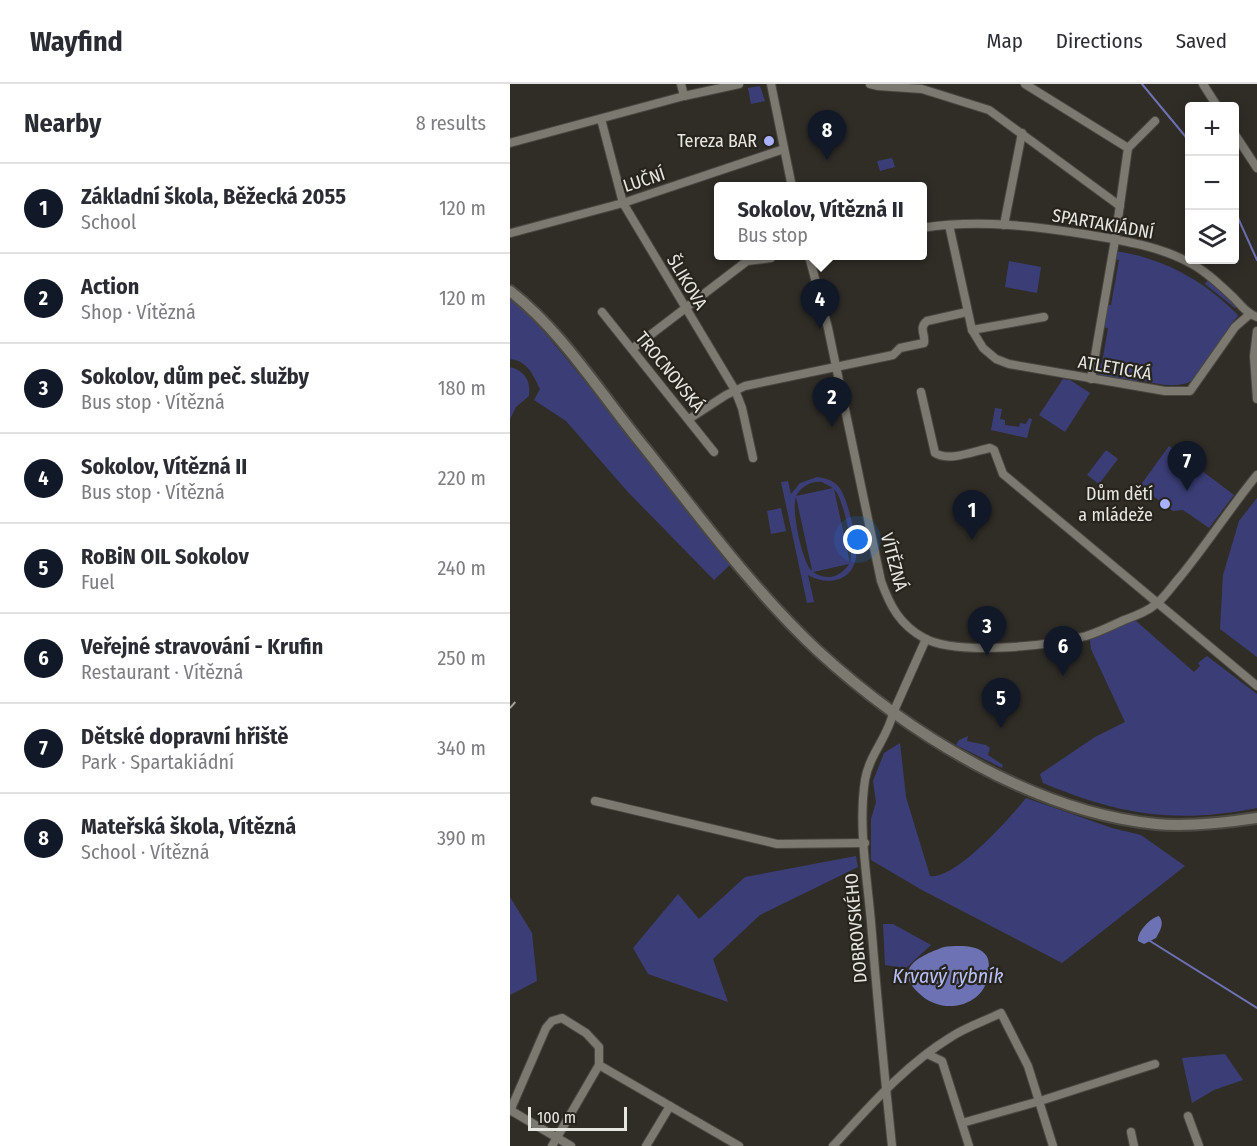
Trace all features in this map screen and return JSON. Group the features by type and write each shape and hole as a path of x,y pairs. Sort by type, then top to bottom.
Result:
{"main road":[{"path":"510,291 532,308 567,348 747,576 816,649 893,713 944,746 1023,788 1095,812 1132,821 1179,825 1257,818"}],"street":[{"path":"681,84 684,96"},
{"path":"510,143 684,96 739,84"},
{"path":"771,84 791,182"},
{"path":"870,84 922,89 985,108 1120,206"},
{"path":"1025,84 1128,148"},
{"path":"1203,84 1214,102"},
{"name":"ŠLIKOVA","path":"602,119 623,203 735,390 742,408 753,458"},
{"path":"1091,379 1128,148 1155,121"},
{"path":"1004,225 1022,133"},
{"path":"1239,141 1257,168"},
{"name":"LUČNÍ","path":"511,233 623,203 784,149"},
{"name":"ATLETICKÁ","path":"949,225 972,330 983,348 1003,362 1165,391 1190,391 1235,327 1253,316"},
{"name":"SPARTAKIÁDNÍ","path":"927,227 1004,225 1048,229 1158,249 1192,264 1205,273 1253,316"},
{"path":"632,349 744,260"},
{"name":"VÍTĚZNÁ","path":"810,260 828,328 881,581 888,600 899,619 926,639 938,643 963,646 1007,646 1055,643 1091,634 1148,610 1158,603"},
{"name":"TROCNOVSKÁ","path":"602,312 714,452"},
{"path":"689,419 745,386 893,355 900,348 924,343 922,330 927,321 967,312"},
{"path":"972,330 1044,317"},
{"path":"1257,331 1254,356 1257,399"},
{"path":"921,392 935,453 940,457 948,457 983,449 993,450 1003,474 1257,686"},
{"path":"1158,603 1195,559 1257,475"},
{"name":"DOBROVSKÉHO","path":"892,1146 863,810 870,762 890,725 893,713 926,639"},
{"path":"594,801 777,844 865,843"},
{"path":"833,1146 886,1089 927,1054 952,1036 1001,1013 1028,1066 1053,1146"},
{"path":"552,1146 556,1138 599,1065 600,1052 596,1042 562,1018 552,1021 546,1028 510,1110 556,1138 571,1146"},
{"path":"927,1054 942,1061 969,1146"},
{"path":"962,1123 1155,1064"},
{"path":"599,1065 739,1146"},
{"path":"646,1146 670,1107"},
{"path":"1188,1116 1199,1146"},
{"path":"1131,1132 1134,1146"}],"shaded area":[{"path":"760,86 765,101 751,104 748,88"},
{"path":"892,158 895,167 880,171 877,161"},
{"path":"1115,251 1150,259 1181,272 1210,291 1237,314 1238,316 1231,324 1233,326 1196,378 1190,382 1168,385 1137,380 1136,382 1095,374 1096,362 1102,363 1108,328 1102,327 1106,305 1111,305 1119,260 1114,259"},
{"path":"1009,261 1041,267 1037,293 1005,287"},
{"path":"1208,280 1237,307 1235,308 1205,284"},
{"path":"510,298 529,314 732,563 714,580 627,491 566,421 534,400 540,389 532,374 526,366 510,359"},
{"path":"510,367 520,371 526,377 529,396 516,407 510,419"},
{"path":"1063,379 1070,380 1090,393 1065,432 1039,415"},
{"path":"995,408 1002,409 1000,419 1005,420 1005,425 1019,427 1020,423 1026,424 1029,418 1032,419 1027,438 991,430"},
{"path":"1169,446 1234,495 1209,528 1183,510 1173,511 1140,486"},
{"path":"1106,450 1118,459 1099,484 1087,475"},
{"path":"817,477 834,482 838,486 849,510 856,552 854,566 844,577 830,581 808,575 814,602 807,603 781,482 788,481 791,494 800,483","holes":["814,482 822,482 833,488 796,496 801,489","834,489 838,494 847,524 851,547 850,563","796,497 812,570 801,546","849,564 832,577 823,577 813,572"]},
{"path":"1257,498 1257,657 1220,629 1223,575 1239,521"},
{"path":"781,508 786,531 771,534 767,511"},
{"path":"1135,620 1194,672 1200,666 1198,663 1207,656 1257,694 1257,808 1200,815 1148,814 1097,803 1043,783 1040,774 1095,737 1125,722 1091,649 1090,640"},
{"path":"968,736 967,741 990,748 988,755 1003,765 1002,768 956,745 959,740"},
{"path":"900,743 906,797 930,876 941,875 982,846 1026,798 1112,828 1141,835 1185,866 1062,963 922,890 871,860 871,819 876,802 873,781 884,753"},
{"path":"856,856 858,867 760,915 713,959 728,1002 648,974 633,948 678,894 699,919 745,877"},
{"path":"510,897 532,933 537,981 510,995"},
{"path":"883,924 893,924 931,945 906,968 885,965"},
{"path":"1225,1054 1243,1080 1214,1090 1192,1103 1182,1058"}],"water":[{"path":"1159,916 1162,924 1156,938 1144,944 1138,941 1145,926"},
{"name":"Krvavý rybník","path":"944,947 976,948 988,959 987,982 981,992 964,1004 953,1006 931,1002 912,986 908,978 912,965 918,959"}],"waterway":[{"path":"1142,84 1185,136"},
{"path":"1234,210 1257,260"},
{"path":"1150,941 1257,1008"}],"railway":[{"path":"510,708 518,699"}],"place":[{"name":"Tereza BAR","path":"769,141"},
{"name":"Mateřská škola, Vítězná","path":"827,160"},
{"name":"Sokolov, Vítězná II","path":"820,329"},
{"name":"Action","path":"832,427"},
{"name":"Dětské dopravní hřiště","path":"1187,491"},
{"name":"Dům dětí a mládeže","path":"1165,504"},
{"name":"Základní škola, Běžecká 2055","path":"972,540"},
{"name":"Sokolov, dům peč. služby","path":"987,656"},
{"name":"Veřejné stravování - Krufin","path":"1063,676"},
{"name":"RoBiN OIL Sokolov","path":"1001,728"}]}
